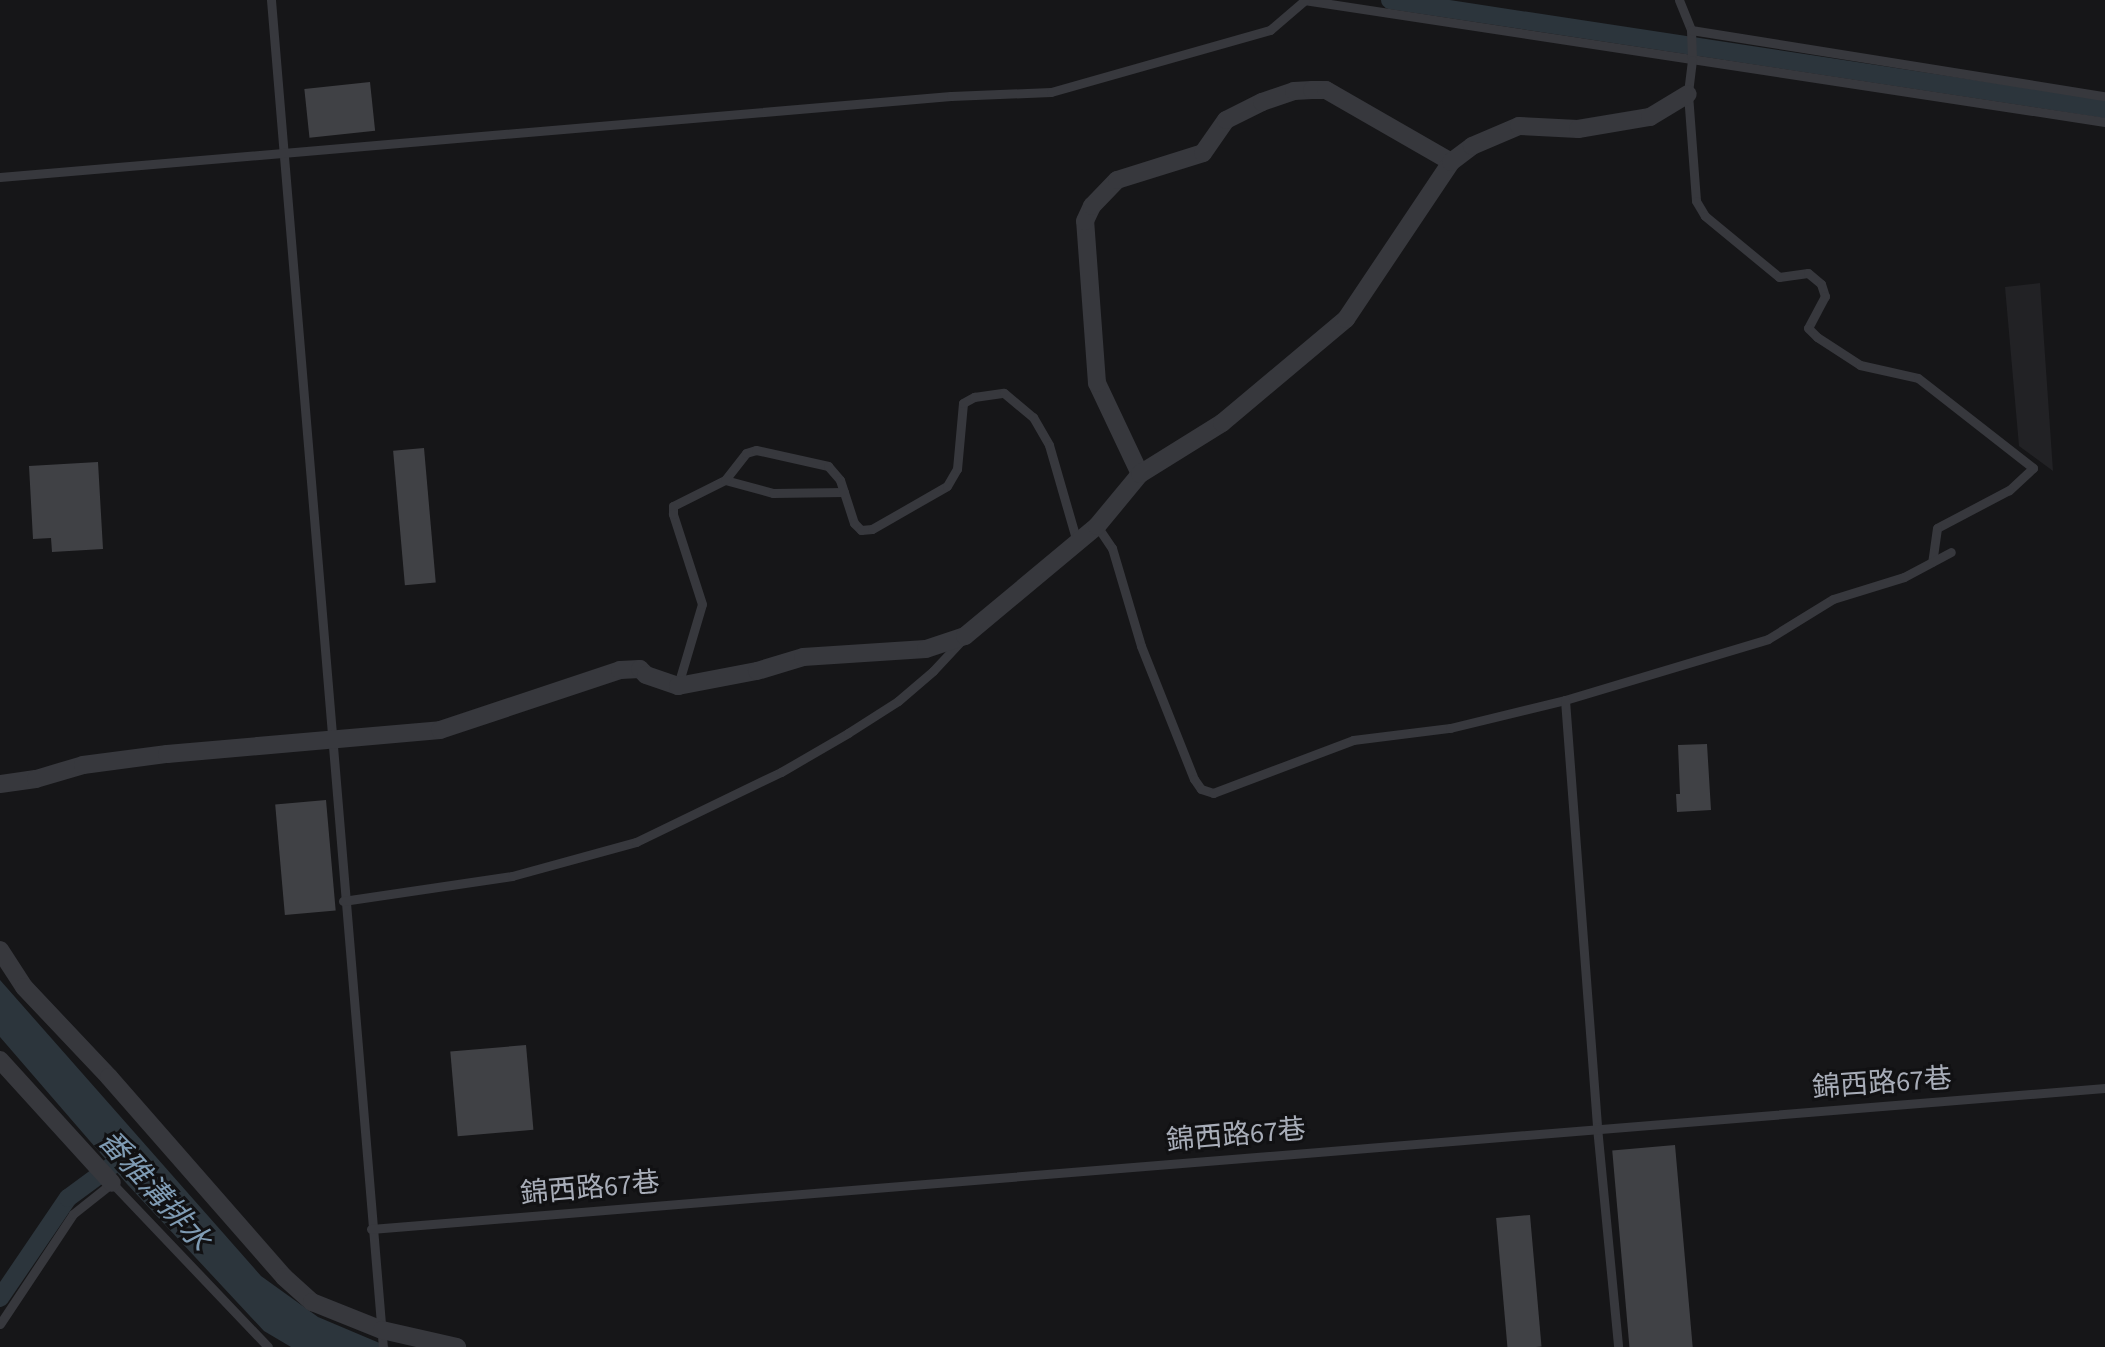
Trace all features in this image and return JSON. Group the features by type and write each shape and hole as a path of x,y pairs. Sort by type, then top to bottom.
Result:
{"street":[{"path":"1140,474 1097,383 1085,221 1092,206 1117,180 1203,153 1226,120 1262,102 1294,91 1312,90 1326,90 1451,162"},
{"path":"0,784 36,779 83,765 334,737 440,730 620,670 640,669 646,675 678,686 757,671 803,657 926,649 965,636 1097,526 1140,474 1222,423 1346,319 1451,162 1472,146 1519,126 1578,129 1650,117 1688,94"},
{"path":"0,950 24,987 109,1077 284,1277 312,1302 382,1338 457,1347"},
{"path":"0,1060 112,1183"}],"lane":[{"path":"271,0 334,737 343,901 382,1338"},
{"path":"0,177 935,97 1051,92 1270,30 1304,0 2105,122"},
{"path":"1679,0 1691,30 1692,60 1688,94 1696,201 1705,216 1779,277 1808,273 1821,284 1825,296 1808,328 1860,365 1918,378 2033,468 2009,490 1937,528 1932,562"},
{"path":"1691,30 2105,96"},
{"path":"678,686 702,604 673,506 725,480 746,453 756,450 828,466 837,473 854,523 861,530 872,529 947,486 957,469 963,403 974,397 1004,393 1033,417 1049,445 1077,542"},
{"path":"725,480 773,493 844,492"},
{"path":"1097,526 1112,548 1141,646 1194,779 1205,790 1221,792 1353,740 1450,728 1565,700 1768,639 1833,599 1904,577 1951,552"},
{"path":"343,901 512,876 636,842 781,772 848,733 910,691 965,636"},
{"path":"1565,700 1597,1127 1618,1347"},
{"name":"錦西路67巷","path":"371,1229 2105,1088"},
{"path":"0,1324 73,1214 112,1183 268,1347"}],"shaded area":[{"path":"2040,283 2053,471 2019,446 2005,287"}],"water":[{"name":"番雅溝排水","path":"0,980 261,1276 318,1317 389,1347 291,1347 264,1331 127,1184 0,1037"}],"building":[{"path":"370,82 375,131 309,138 304,89"},
{"path":"424,448 436,582 405,585 393,451"},
{"path":"98,462 103,549 52,552 51,538 33,539 29,466"},
{"path":"1707,744 1711,810 1677,812 1676,794 1680,794 1678,745"},
{"path":"326,800 336,911 285,915 275,804"},
{"path":"526,1045 533,1130 458,1136 450,1052"},
{"path":"1675,1145 1693,1347 1629,1347 1612,1150"},
{"path":"1530,1215 1542,1346 1507,1347 1496,1218"}],"waterway":[{"path":"1390,0 2105,109"},
{"name":"番雅溝排水","path":"0,1298 68,1198 113,1165"}]}
